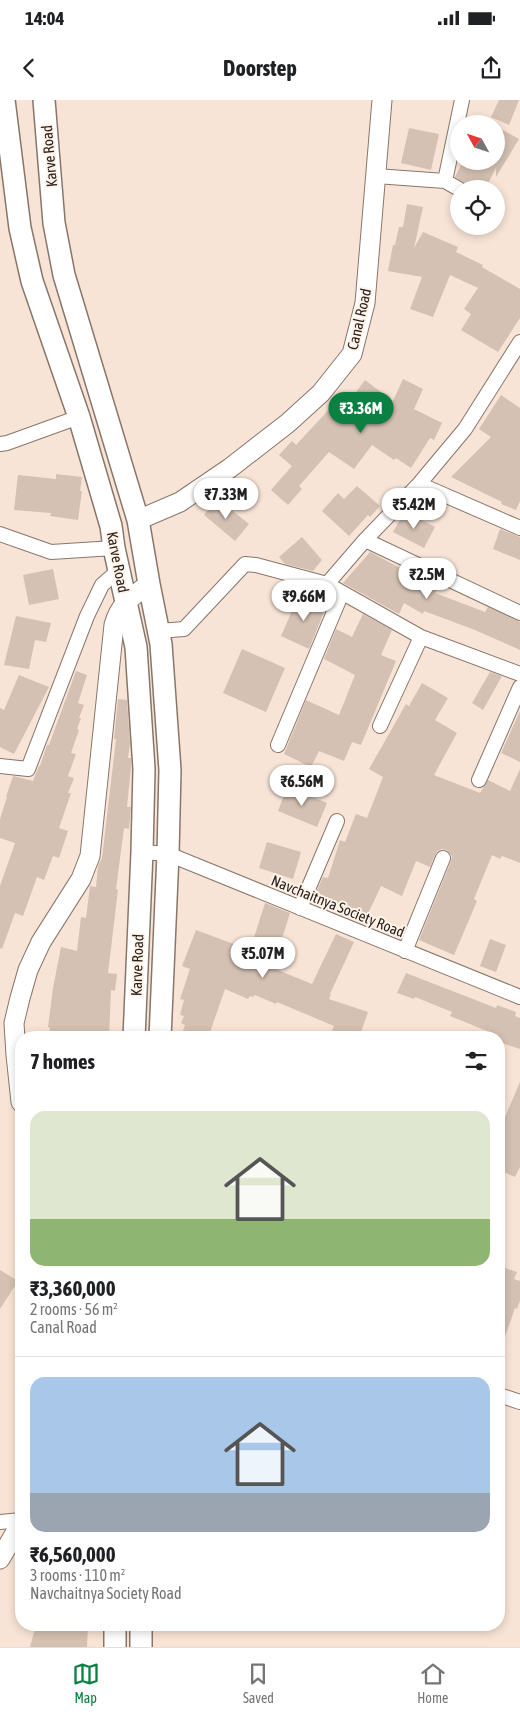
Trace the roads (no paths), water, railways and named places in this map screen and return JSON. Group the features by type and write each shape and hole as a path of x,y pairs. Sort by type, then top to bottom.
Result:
{"main road":[{"name":"Karve Road","path":"4,100 20,228 32,281 79,417 112,526 114,548 136,647 144,769 134,1031"},
{"name":"Karve Road","path":"44,100 54,223 64,275 138,520 147,576 159,631 170,770 160,1031"},
{"path":"115,1631 115,1647"},
{"path":"141,1631 141,1647"}],"street":[{"name":"Canal Road","path":"138,520 180,502 230,468 288,423 322,393 352,354 365,304 382,100"},
{"path":"445,181 462,100"},
{"path":"376,176 445,181 450,184"},
{"path":"326,584 419,484 465,429 519,347"},
{"path":"0,444 79,417"},
{"path":"419,484 520,528"},
{"path":"0,534 51,552 114,548"},
{"path":"365,540 520,613"},
{"path":"159,631 184,629 245,564 256,565 326,584 421,637 520,674"},
{"path":"0,766 28,769 87,616 102,585 119,570"},
{"path":"15,1040 14,1023 28,970 41,942 82,879 90,856 114,625 126,601 147,576"},
{"path":"278,745 342,593"},
{"path":"380,726 421,637"},
{"path":"478,780 520,687"},
{"path":"300,908 337,821"},
{"name":"Navchaitnya Society Road","path":"142,852 168,854 520,997"},
{"path":"405,951 443,858"},
{"path":"505,1397 520,1402"},
{"path":"0,1522 15,1521"},
{"path":"0,1559 15,1532"}]}
